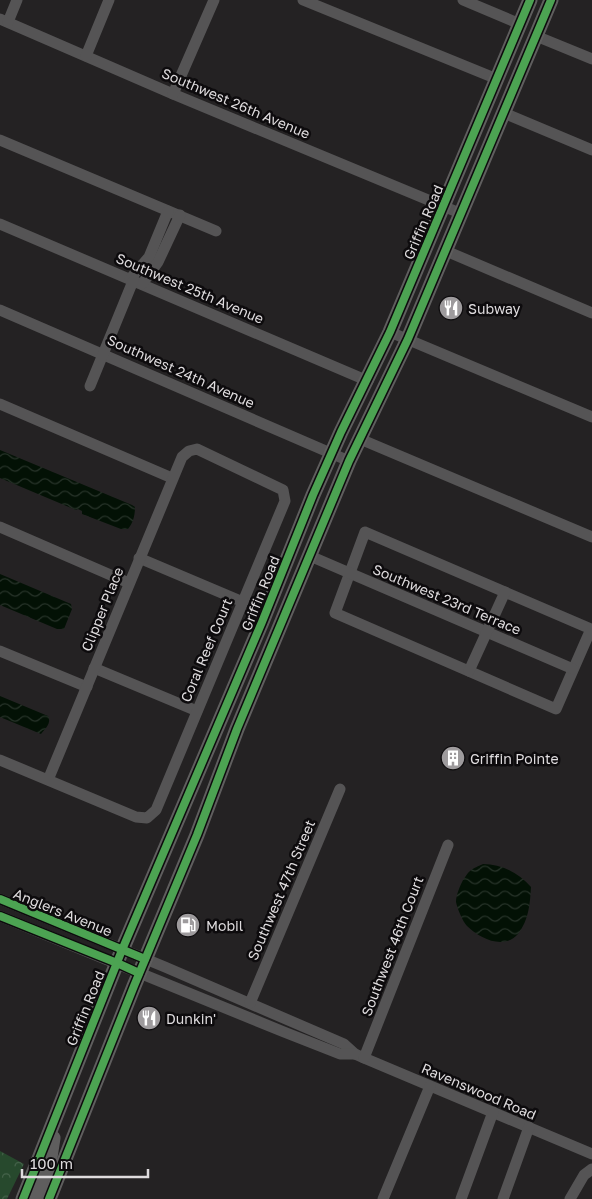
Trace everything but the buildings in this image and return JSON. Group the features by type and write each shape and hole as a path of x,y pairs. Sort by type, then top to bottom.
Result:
{"main road":[{"name":"Griffin Road","path":"22,1199 119,956 262,622 292,546 332,453 390,332 531,0"},
{"path":"531,0 536,36"},
{"path":"49,1199 139,973 197,834 242,716 349,461 408,339 462,214 551,0"},
{"path":"520,24 525,64"},
{"path":"281,623 277,614 277,603 294,562 292,546"},
{"path":"242,716 239,702 266,638 262,622"},
{"path":"37,1199 49,1164 56,1117"}],"street":[{"path":"4,21 17,0"},
{"path":"86,56 109,0"},
{"path":"173,94 214,0"},
{"path":"303,0 497,79"},
{"path":"463,0 520,24"},
{"name":"Southwest 26th Avenue","path":"4,21 173,94 462,214"},
{"path":"536,36 592,59"},
{"path":"504,113 592,150"},
{"path":"0,140 216,231"},
{"path":"90,386 135,281 158,262 162,239 174,213"},
{"name":"Southwest 25th Avenue","path":"0,224 368,380"},
{"path":"446,251 592,313"},
{"name":"Southwest 24th Avenue","path":"0,310 349,461"},
{"path":"390,332 592,417"},
{"path":"0,404 172,478"},
{"path":"360,439 592,538"},
{"name":"Clipper Place","path":"48,780 182,457 197,449 283,490"},
{"name":"Coral Reef Court","path":"48,780 136,817 147,818 156,810 285,501 283,490"},
{"path":"0,527 129,583"},
{"name":"Southwest 23rd Terrace","path":"310,556 573,669 591,629 365,532 350,573"},
{"path":"139,558 243,602"},
{"path":"350,573 335,613 556,709 573,669"},
{"path":"469,671 505,592"},
{"path":"0,651 86,687"},
{"path":"94,668 197,711"},
{"path":"0,760 48,780"},
{"name":"Southwest 47th Street","path":"250,1003 340,789"},
{"name":"Southwest 46th Court","path":"360,1056 448,845"},
{"name":"Anglers Avenue","path":"0,900 119,956 139,973"},
{"name":"Anglers Avenue","path":"0,916 119,956 145,959"},
{"name":"Ravenswood Road","path":"145,959 344,1044 360,1056 592,1154"},
{"name":"Ravenswood Road","path":"139,973 340,1054 360,1056"},
{"path":"383,1199 430,1086"},
{"path":"461,1199 493,1112"},
{"path":"503,1199 529,1128"},
{"path":"570,1199 584,1175 592,1169"}],"green space":[{"path":"0,1151 24,1164 7,1199 0,1199"}],"water":[{"path":"0,450 132,505 135,507 135,510 131,524 128,529 121,529 82,514 82,511 78,509 76,510 0,478"},
{"path":"0,574 71,604 72,609 64,629 57,629 0,605"},
{"path":"0,696 48,716 48,726 41,734 0,717"},
{"path":"483,864 490,864 510,870 531,887 525,923 518,934 512,939 499,942 478,935 467,926 460,915 456,899 463,880 471,870"}],"cycle path":[{"path":"23,1199 122,950 262,622 313,495 341,432 390,332 530,0"},
{"path":"49,1199 197,835 237,729 349,461 408,339 551,0"},
{"path":"0,899 145,959"},
{"path":"0,916 139,973"}],"place":[{"name":"Subway","path":"451,308"},
{"name":"Griffin Pointe","path":"453,758"},
{"name":"Mobil","path":"188,925"},
{"name":"Dunkin'","path":"149,1018"}]}
